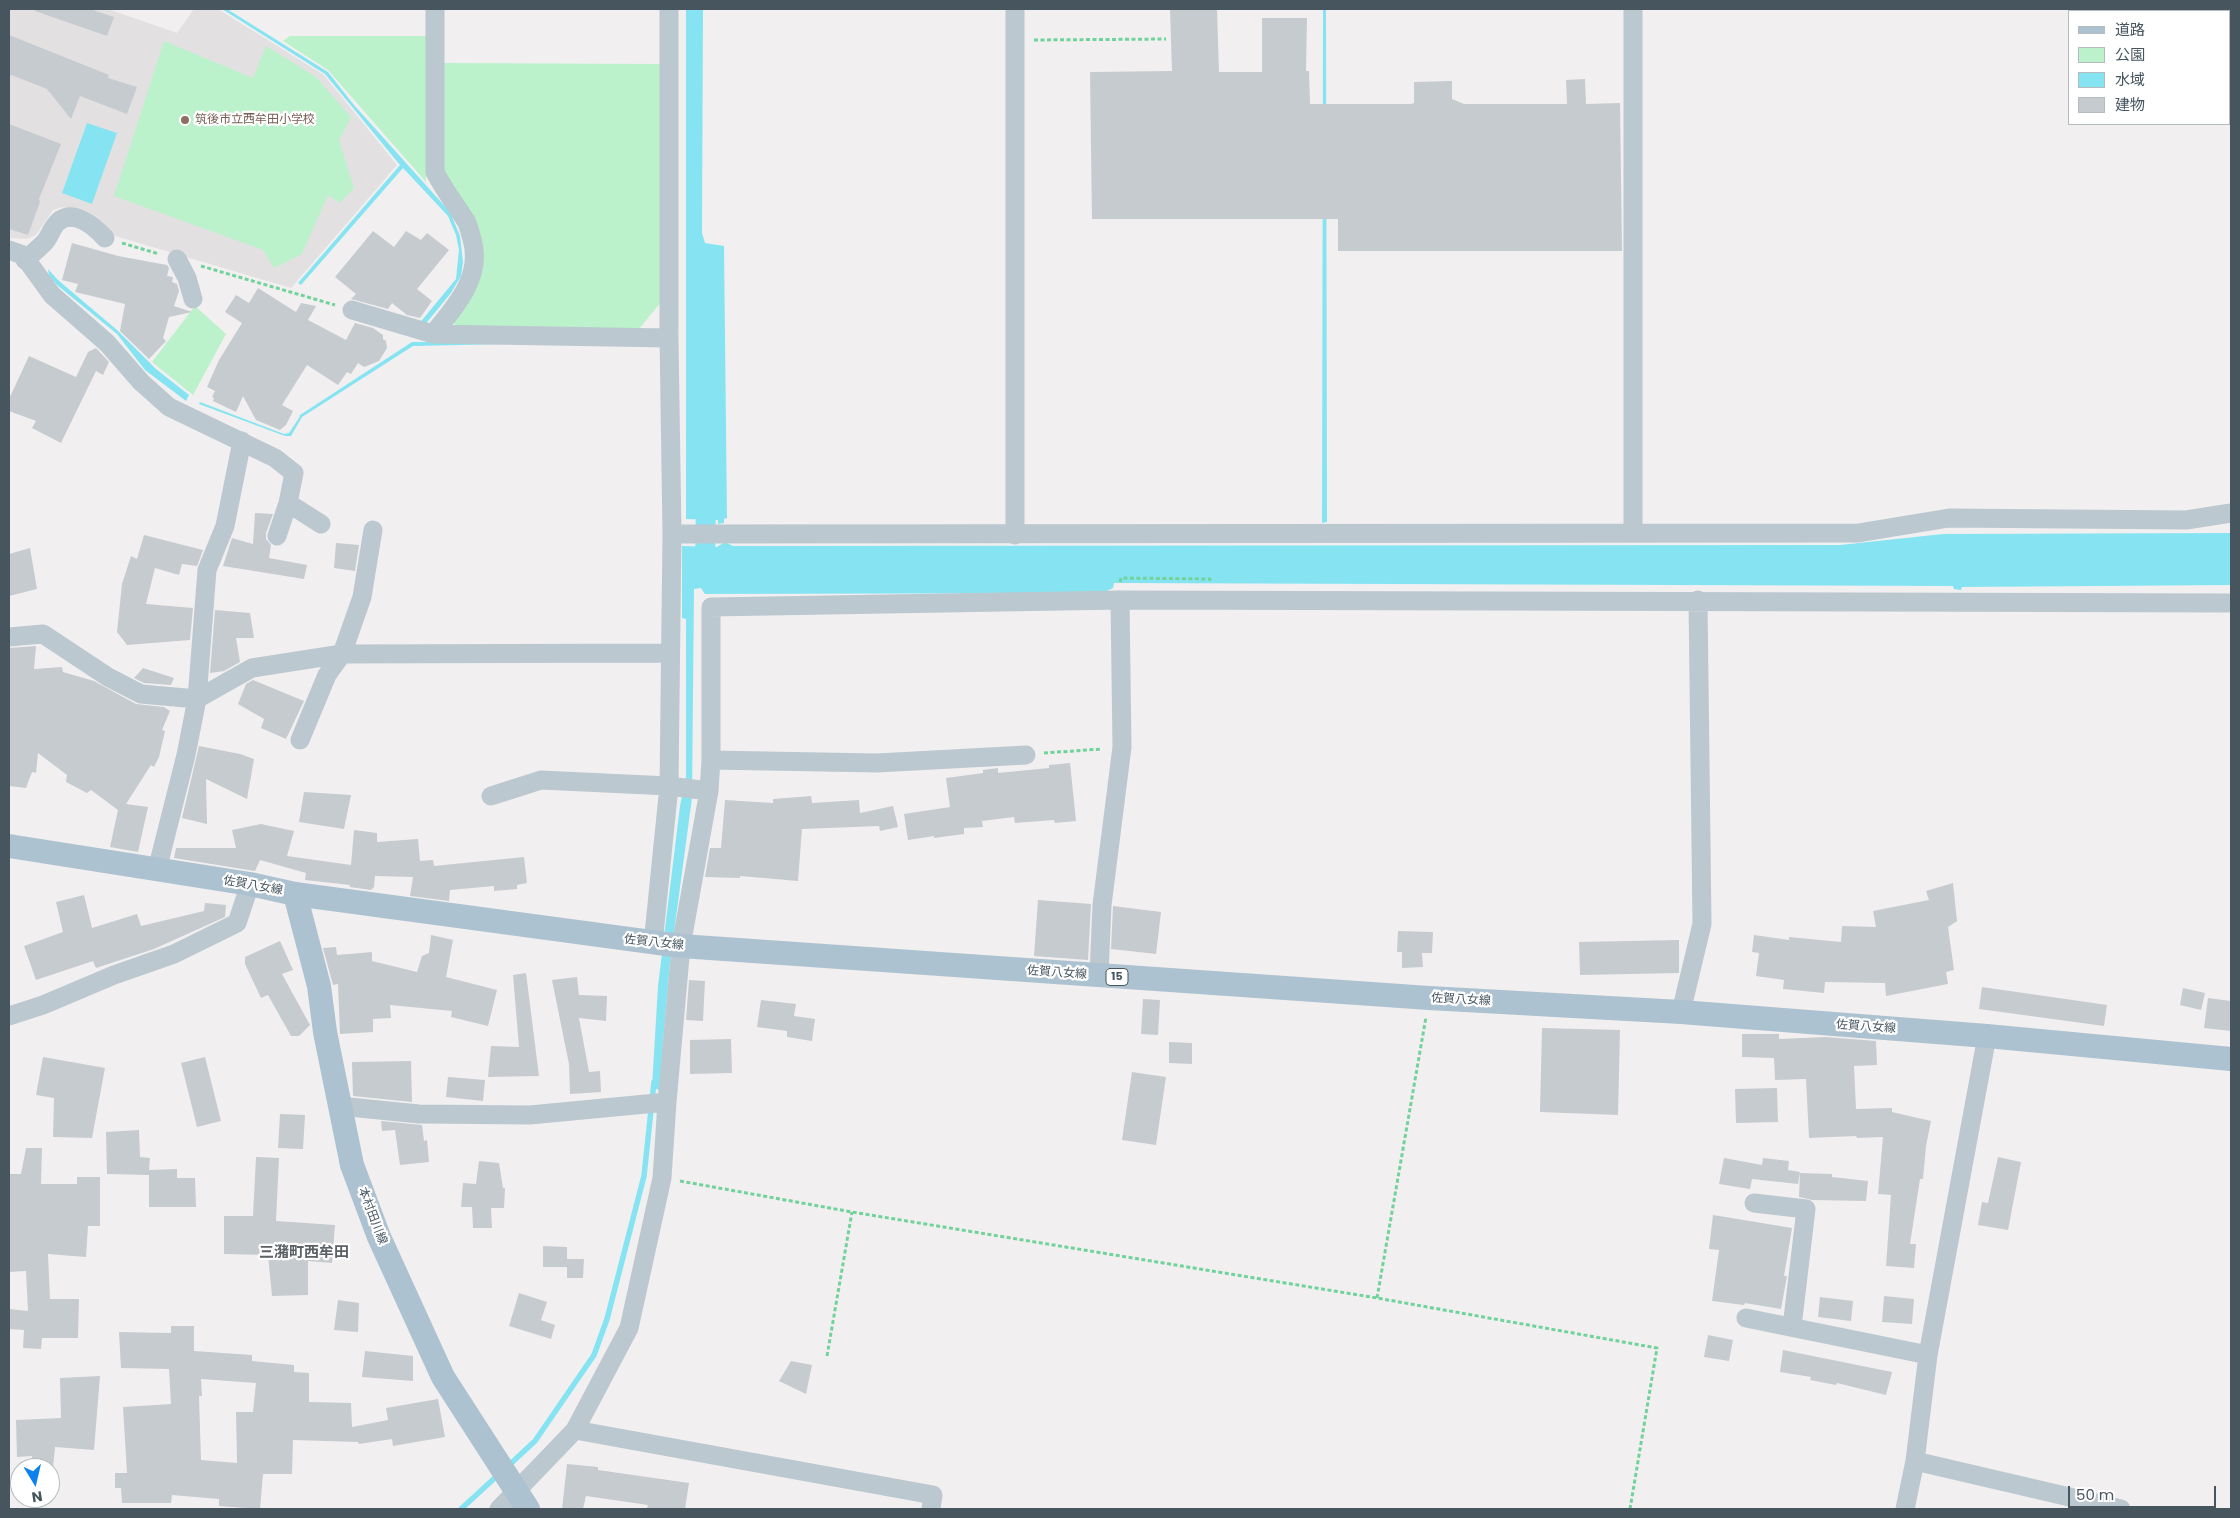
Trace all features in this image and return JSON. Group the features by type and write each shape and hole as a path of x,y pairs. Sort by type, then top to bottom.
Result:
{"main road":[{"name":"佐賀八女線","path":"9,846 250,884 294,894 653,944 1429,998 1681,1012 1987,1036 2231,1059"},
{"name":"本村田川線","path":"294,894 318,986 324,1032 352,1164 380,1237 443,1377 522,1500"}],"street":[{"path":"433,334 464,296 473,273 476,251 467,223 447,194 435,172 435,9"},
{"path":"653,944 669,786 672,534 669,338 669,9"},
{"path":"1014,535 1015,9"},
{"path":"1633,9 1633,533"},
{"path":"25,260 46,241 58,222 67,218 79,219 94,226 104,238"},
{"path":"9,250 23,255 52,295 107,343 141,382 169,407 209,428 242,440 275,458 294,473 288,503 277,536"},
{"path":"176,259 187,278 193,299"},
{"path":"352,310 433,334 669,338"},
{"path":"157,870 186,755 197,699 208,570 225,526 242,440"},
{"path":"288,503 321,524"},
{"path":"672,534 1858,533 1949,518 2186,520 2231,513"},
{"path":"300,740 327,675 342,654 362,597 373,530"},
{"path":"1099,976 1102,905 1122,747 1120,600"},
{"path":"499,1509 522,1500 575,1430 629,1328 662,1178 666,1102 680,946 709,791 711,760 711,607 1120,600 1698,600 2231,603"},
{"path":"1681,1012 1702,924 1698,600"},
{"path":"9,637 43,634 108,677 142,694 197,699 252,668 342,654 670,654"},
{"path":"711,760 877,763 1026,755"},
{"path":"490,796 541,780 669,786 709,791"},
{"path":"9,1016 43,1005 114,975 174,954 237,923 250,884"},
{"path":"1905,1509 1915,1461 1928,1355 1987,1036"},
{"path":"339,1106 419,1114 530,1115 666,1102"},
{"path":"1754,1203 1806,1209 1792,1328"},
{"path":"1746,1318 1928,1355"},
{"path":"575,1430 933,1495 931,1509"},
{"path":"1915,1461 2121,1509"}],"path":[{"path":"1015,41 1166,39"},
{"path":"104,238 352,310"},
{"path":"1026,755 1122,747"},
{"path":"1377,1298 1429,998"},
{"path":"662,1178 852,1212 1377,1298 1657,1348 1630,1509"},
{"path":"827,1356 852,1212"}],"shaded area":[{"name":"筑後市立西牟田小学校","path":"9,9 108,9 177,33 194,9 218,9 324,75 397,165 291,288 105,233 90,216 63,207 53,210 36,235 27,239 9,238"}],"green space":[{"path":"290,36 427,36 426,182 328,70 283,41"},
{"path":"164,41 253,78 266,46 316,77 351,117 339,140 354,188 340,203 328,195 302,254 274,268 263,250 114,196"},
{"path":"442,63 663,64 662,301 638,330 458,330 453,322 482,255 441,174"},
{"path":"195,306 226,334 193,395 152,362"}],"water":[{"path":"222,9 227,9 328,72 354,105 450,212 460,236 463,262 461,276 451,293 423,327 418,325 456,279 459,250 456,235 448,216 403,168 301,285 298,283 400,165 325,74"},
{"path":"686,9 703,9 702,233 705,243 724,246 727,518 724,519 724,523 718,524 718,520 686,519"},
{"path":"1323,9 1326,9 1327,522 1322,523"},
{"path":"87,123 117,133 92,204 62,193"},
{"path":"48,269 58,280 117,330 156,369 189,395 186,401 145,370 117,334 57,285 49,276"},
{"path":"651,341 413,346 302,417 291,436 285,436 199,404 200,402 284,434 289,433 300,415 412,342"},
{"path":"2231,533 2231,585 1962,587 1961,590 1954,589 1953,586 1114,583 1113,588 1103,593 705,594 701,588 694,589 692,798 670,962 659,1090 652,1087 658,986 680,806 686,777 686,619 682,618 682,546 717,547 725,542 733,546 1840,545 1943,534"}],"building":[{"path":"36,9 90,9 114,17 107,36 35,11"},
{"path":"1170,9 1217,9 1219,72 1262,72 1262,18 1307,18 1306,71 1309,71 1310,104 1411,104 1414,103 1414,82 1452,81 1452,99 1464,104 1567,104 1566,80 1585,79 1586,104 1620,103 1622,251 1338,251 1338,219 1092,219 1090,72 1172,71"},
{"path":"9,35 109,75 108,78 137,87 127,114 80,96 71,119 47,89 9,74"},
{"path":"9,124 61,144 39,199 40,202 28,235 9,229"},
{"path":"373,231 394,247 406,231 421,240 427,233 449,250 417,289 432,301 420,318 407,315 392,303 388,309 351,299 356,294 335,277"},
{"path":"72,243 118,256 167,265 169,268 167,276 173,277 172,282 177,284 179,291 174,306 192,312 169,317 163,338 166,341 149,359 120,331 125,304 75,292 78,284 62,280"},
{"path":"258,288 296,312 301,303 316,306 308,320 346,340 355,323 373,328 383,335 383,339 386,341 387,348 379,361 364,367 358,363 351,374 347,372 338,385 307,365 282,405 293,411 286,425 280,430 256,420 243,396 236,412 213,401 214,398 212,397 215,391 207,387 219,360 242,323 225,312 236,295 249,303"},
{"path":"96,348 109,362 103,375 96,371 61,443 32,428 36,421 9,411 9,399 29,356 76,377 88,352"},
{"path":"255,513 273,514 266,533 266,539 271,545 269,558 307,565 304,579 223,566 232,538 253,544"},
{"path":"144,535 203,550 197,566 182,564 179,575 155,568 146,604 193,608 190,640 127,645 117,632 122,584 131,556 137,559"},
{"path":"336,543 359,545 355,571 334,568"},
{"path":"30,548 37,589 9,596 9,554"},
{"path":"215,610 250,613 254,638 236,638 240,662 224,671 210,673"},
{"path":"36,646 34,669 62,667 63,672 94,681 136,704 164,707 170,711 162,730 165,731 159,757 154,767 151,765 126,804 148,807 138,852 110,847 118,810 91,790 87,793 66,782 67,775 38,753 36,773 32,772 26,788 9,786 9,648"},
{"path":"143,668 174,678 171,685 144,683 134,678"},
{"path":"253,680 304,701 286,739 261,728 264,719 238,704 246,684"},
{"path":"199,746 240,754 254,759 247,799 206,779 207,824 182,818"},
{"path":"1070,763 1076,821 1055,823 1054,820 1015,823 1014,817 982,821 983,827 964,828 964,834 908,840 904,814 950,807 946,778 983,773 983,770 998,768 998,773 1049,768 1049,765"},
{"path":"304,792 351,795 344,829 299,822"},
{"path":"811,796 812,803 859,800 860,813 893,806 898,827 880,831 879,826 802,829 798,881 740,876 740,878 705,877 710,848 721,848 725,800 773,803 773,799"},
{"path":"261,824 294,831 287,856 351,865 354,830 377,833 377,842 418,839 420,861 433,860 434,866 524,857 527,883 517,885 517,889 494,891 494,886 450,890 449,901 410,896 413,877 375,876 374,887 371,890 350,887 350,885 305,880 306,873 260,860 255,871 174,858 176,848 236,848 232,830"},
{"path":"1953,883 1957,921 1948,927 1954,970 1946,972 1948,984 1886,996 1885,983 1825,982 1824,993 1783,989 1784,980 1756,976 1759,953 1752,952 1754,935 1789,940 1789,937 1841,942 1842,926 1876,927 1873,911 1929,900 1926,891"},
{"path":"84,895 92,928 137,914 141,926 204,911 205,903 226,905 225,917 154,949 96,968 93,961 36,980 24,946 63,932 56,902"},
{"path":"1038,900 1091,904 1088,960 1034,956"},
{"path":"1113,906 1161,912 1156,954 1111,949"},
{"path":"1398,931 1433,932 1432,953 1422,953 1423,967 1402,968 1402,952 1397,952"},
{"path":"431,935 453,940 446,977 497,990 488,1026 451,1017 452,1011 390,1005 391,1018 373,1019 373,1032 340,1034 338,984 333,985 323,948 336,947 337,955 372,952 372,961 417,972 422,956 429,953"},
{"path":"1679,940 1679,973 1580,975 1579,942"},
{"path":"280,941 293,970 282,974 310,1025 299,1036 291,1036 268,995 261,998 245,964 245,957"},
{"path":"526,973 539,1076 488,1077 491,1046 519,1047 513,975"},
{"path":"577,977 579,995 607,996 606,1021 579,1018 589,1072 600,1071 601,1092 570,1094 569,1064 552,980"},
{"path":"689,980 705,981 703,1021 686,1020"},
{"path":"1982,987 2107,1005 2104,1026 1979,1009"},
{"path":"2183,988 2205,993 2201,1010 2180,1005"},
{"path":"2208,998 2231,1001 2231,1031 2204,1028"},
{"path":"1143,999 1160,1000 1158,1035 1141,1034"},
{"path":"761,1000 796,1004 794,1016 815,1019 812,1041 787,1037 787,1031 757,1027"},
{"path":"1542,1028 1620,1030 1618,1115 1540,1112"},
{"path":"1742,1034 1779,1034 1779,1039 1826,1037 1876,1041 1877,1065 1854,1066 1856,1109 1892,1108 1892,1112 1931,1121 1926,1146 1923,1179 1920,1179 1910,1244 1916,1244 1914,1268 1886,1266 1891,1195 1878,1194 1883,1137 1809,1138 1806,1079 1775,1080 1774,1058 1742,1057"},
{"path":"731,1039 732,1073 690,1074 690,1040"},
{"path":"1169,1042 1192,1043 1192,1064 1169,1063"},
{"path":"43,1057 105,1068 92,1138 53,1137 54,1098 36,1095"},
{"path":"205,1057 221,1121 197,1127 181,1063"},
{"path":"411,1061 412,1102 353,1096 352,1062"},
{"path":"1132,1072 1166,1077 1156,1145 1122,1140"},
{"path":"448,1077 485,1080 483,1101 446,1097"},
{"path":"1777,1088 1778,1122 1736,1123 1735,1089"},
{"path":"280,1114 305,1115 303,1149 278,1148"},
{"path":"381,1121 422,1125 424,1141 427,1140 429,1162 400,1165 395,1130 382,1131"},
{"path":"139,1130 140,1157 150,1158 149,1170 177,1169 177,1178 195,1178 196,1207 149,1207 149,1175 107,1174 106,1132"},
{"path":"26,1148 42,1148 41,1184 77,1184 77,1177 100,1177 100,1226 88,1226 86,1257 48,1254 50,1299 79,1299 78,1338 42,1338 41,1349 23,1348 24,1330 9,1329 9,1309 28,1311 26,1271 9,1272 9,1174 21,1174"},
{"path":"256,1157 279,1158 276,1221 335,1225 332,1263 308,1261 308,1295 272,1296 268,1255 224,1254 224,1216 253,1216"},
{"path":"1998,1157 2021,1162 2008,1230 1978,1225 1982,1202 1988,1203"},
{"path":"1724,1158 1762,1165 1763,1158 1789,1161 1788,1170 1800,1172 1798,1184 1752,1179 1750,1189 1719,1184"},
{"path":"479,1161 499,1163 503,1188 505,1188 504,1208 491,1208 492,1228 473,1228 472,1207 461,1207 463,1183 476,1184"},
{"path":"1800,1173 1832,1174 1832,1177 1868,1181 1866,1201 1812,1200 1799,1197"},
{"path":"1713,1215 1792,1228 1784,1276 1787,1276 1781,1309 1745,1303 1744,1305 1712,1301 1719,1250 1709,1249"},
{"path":"543,1246 567,1247 567,1267 543,1267"},
{"path":"567,1259 584,1259 583,1278 567,1278"},
{"path":"519,1293 547,1302 541,1320 555,1325 551,1339 509,1326"},
{"path":"1884,1296 1914,1299 1912,1324 1882,1322"},
{"path":"1820,1297 1853,1301 1851,1321 1818,1317"},
{"path":"338,1300 359,1303 358,1332 334,1330"},
{"path":"171,1326 194,1326 194,1351 252,1355 252,1361 294,1365 294,1372 309,1373 309,1402 351,1403 352,1427 388,1420 386,1408 438,1399 445,1437 393,1446 392,1439 359,1444 358,1442 293,1440 292,1474 263,1474 260,1509 219,1506 219,1499 172,1495 171,1503 122,1503 121,1488 115,1488 115,1473 127,1473 123,1407 171,1404 169,1369 121,1368 119,1332 171,1333","holes":["201,1379 256,1383 253,1412 236,1412 237,1463 201,1460 199,1396 202,1396"]},
{"path":"1708,1335 1733,1340 1729,1361 1704,1357"},
{"path":"1783,1350 1892,1372 1886,1395 1837,1383 1836,1385 1810,1380 1811,1377 1780,1372"},
{"path":"365,1351 413,1356 413,1381 362,1377"},
{"path":"791,1361 812,1365 806,1394 779,1381"},
{"path":"100,1376 94,1450 55,1447 54,1458 17,1457 16,1420 61,1418 60,1378"},
{"path":"567,1464 598,1467 598,1470 689,1483 685,1509 647,1508 648,1505 586,1496 583,1509 562,1509"}],"waterway":[{"path":"706,493 705,568 712,567"},
{"path":"507,1467 535,1441 594,1355 607,1319 644,1176 654,1082"},
{"path":"461,1509 498,1475"}],"place":[{"name":"筑後市立西牟田小学校","path":"185,120"}],"district":[{"name":"三潴町西牟田","path":"304,1253"}]}
